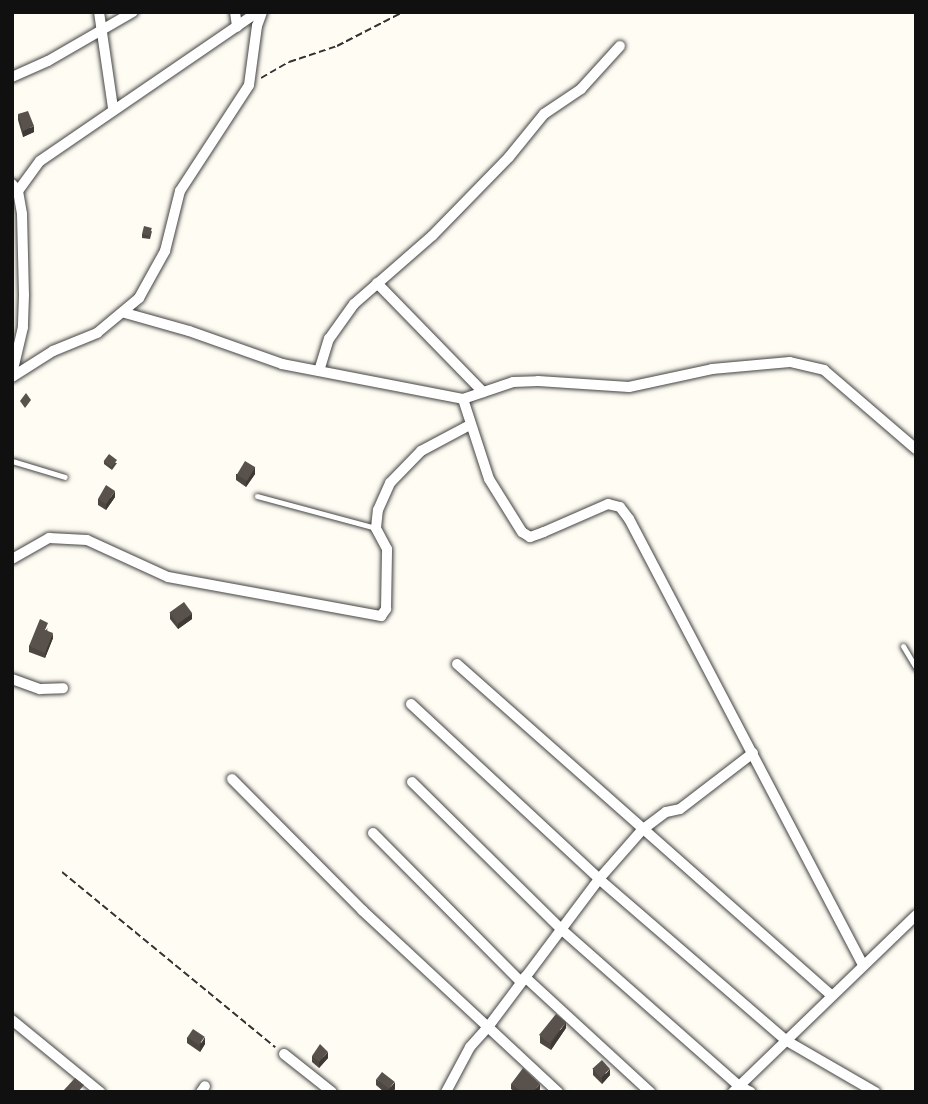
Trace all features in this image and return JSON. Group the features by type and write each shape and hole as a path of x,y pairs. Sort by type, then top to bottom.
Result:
{"street":[{"path":"99,12 113,108"},
{"path":"12,77 102,32 133,12"},
{"path":"235,12 237,27"},
{"path":"12,376 23,327 15,187 40,161 113,108 260,12"},
{"path":"12,376 53,351 97,333 125,313 139,298 165,251 180,191 249,85 260,12"},
{"path":"319,371 335,328 354,304 432,236 509,157 544,114 581,89 620,46"},
{"path":"377,283 483,392"},
{"path":"125,313 189,331 282,364 463,399 513,382 629,387 712,369 790,362 824,370 916,449"},
{"path":"463,399 489,479 522,532 530,537 608,504 620,507 753,753 863,965"},
{"path":"12,559 49,537 87,540 168,577 371,617 381,616 386,609 387,549 376,528 377,510 390,483 421,451 470,425"},
{"path":"457,664 831,995"},
{"path":"12,679 40,690 63,688"},
{"path":"411,704 599,879 787,1041 874,1092"},
{"path":"446,1092 470,1047 599,879 642,830 666,812 680,809 753,753"},
{"path":"232,779 362,911 558,1092"},
{"path":"412,782 561,929 736,1089 751,1092"},
{"path":"373,833 523,979 650,1092"},
{"path":"736,1089 831,995 915,919"},
{"path":"12,1020 100,1092"},
{"path":"284,1054 332,1092"}],"lane":[{"path":"12,461 65,477"},
{"path":"257,496 376,528"},
{"path":"904,646 916,668"}],"path":[{"path":"249,85 289,62 337,46 403,12"},
{"path":"62,872 284,1054"}],"building":[{"path":"28,111 34,126 23,131 18,114"},
{"path":"144,226 152,228 150,236 142,234"},
{"path":"26,393 31,400 25,408 20,401"},
{"path":"109,454 117,460 112,467 104,461"},
{"path":"245,461 255,467 247,481 237,475"},
{"path":"106,485 115,491 106,504 98,499"},
{"path":"184,602 192,613 178,624 169,613"},
{"path":"40,619 48,623 45,630 53,633 45,653 29,646"},
{"path":"556,1014 566,1022 549,1043 539,1035"},
{"path":"193,1029 205,1037 199,1045 187,1037"},
{"path":"320,1044 328,1052 319,1062 312,1056"},
{"path":"602,1060 610,1069 600,1078 592,1069"},
{"path":"523,1068 540,1084 533,1092 522,1092 511,1084"},
{"path":"382,1072 395,1082 389,1089 376,1079"},
{"path":"75,1078 84,1085 78,1092 64,1092 63,1091"}]}
